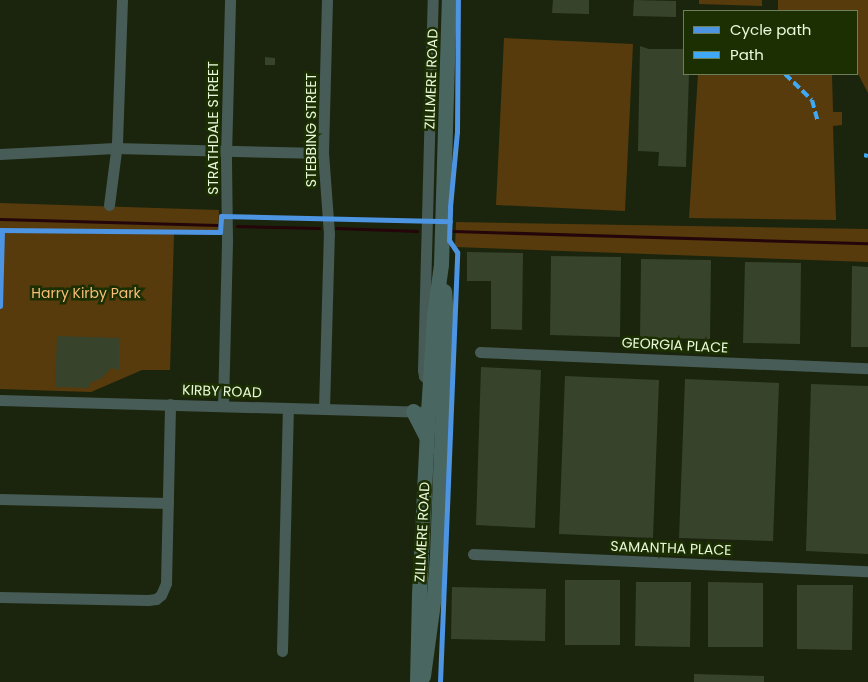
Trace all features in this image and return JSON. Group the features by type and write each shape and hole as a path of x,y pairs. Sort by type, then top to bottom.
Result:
{"main road":[{"name":"ZILLMERE ROAD","path":"417,682 419,594 427,438 435,412 431,383 434,316 441,264 449,0"},
{"name":"ZILLMERE ROAD","path":"422,682 434,595 435,412 446,317 441,264"},
{"path":"413,412 427,438"}],"street":[{"path":"109,205 116,148 122,0"},
{"name":"STRATHDALE STREET","path":"223,406 228,232 226,151 230,0"},
{"name":"STEBBING STREET","path":"324,409 329,218 323,154 327,0"},
{"name":"ZILLMERE ROAD","path":"431,383 424,376 423,370 433,0"},
{"path":"0,154 116,148 323,154"},
{"path":"428,158 444,158"},
{"name":"GEORGIA PLACE","path":"480,352 868,368"},
{"name":"KIRBY ROAD","path":"0,400 435,412"},
{"path":"0,597 156,599 162,595 165,588 170,404"},
{"path":"282,651 288,408"},
{"path":"0,499 168,503"},
{"name":"SAMANTHA PLACE","path":"473,554 868,571"}],"green space":[{"path":"699,0 762,0 762,6 699,4"},
{"path":"778,0 868,0 868,93 858,74 858,10 778,10"},
{"path":"504,38 633,44 625,211 496,205"},
{"path":"698,75 832,75 833,112 842,112 842,125 833,126 836,220 689,218"},
{"name":"Harry Kirby Park","path":"0,203 219,210 218,235 174,234 170,370 142,370 91,392 0,389"},
{"path":"456,222 868,229 868,262 455,247"}],"building":[{"path":"553,0 589,0 589,14 552,13"},
{"path":"634,0 676,1 676,17 633,16"},
{"path":"640,46 649,49 683,49 683,75 689,75 686,167 658,166 659,152 638,151"},
{"path":"265,57 275,58 275,65 265,65"},
{"path":"467,252 523,253 522,330 491,329 491,281 467,281"},
{"path":"551,256 621,257 620,337 550,335"},
{"path":"641,259 711,260 710,339 640,338"},
{"path":"745,262 801,263 800,344 743,343"},
{"path":"852,266 868,267 868,347 851,347"},
{"path":"57,336 119,338 119,370 111,368 102,378 90,383 90,388 55,387"},
{"path":"481,367 541,370 535,528 476,525"},
{"path":"565,376 659,380 653,538 559,534"},
{"path":"685,379 779,383 773,541 679,538"},
{"path":"811,384 868,386 868,554 806,551"},
{"path":"565,580 620,580 620,645 565,645"},
{"path":"636,582 691,582 690,647 635,646"},
{"path":"708,582 763,583 763,647 708,647"},
{"path":"797,585 853,585 852,650 797,649"},
{"path":"452,587 546,589 545,641 451,639"},
{"path":"694,674 764,676 764,682 694,682"}],"waterway":[{"path":"0,219 217,225"},
{"path":"237,226 319,228"},
{"path":"336,228 417,231"},
{"path":"453,231 868,243"}],"marked path":[{"path":"786,75 812,100 818,122"},
{"path":"864,155 868,156"}],"cycle path":[{"path":"440,682 457,252 449,240 457,132 458,0"},
{"path":"0,230 220,232 221,216 450,221"},
{"path":"0,306 2,230"}]}
